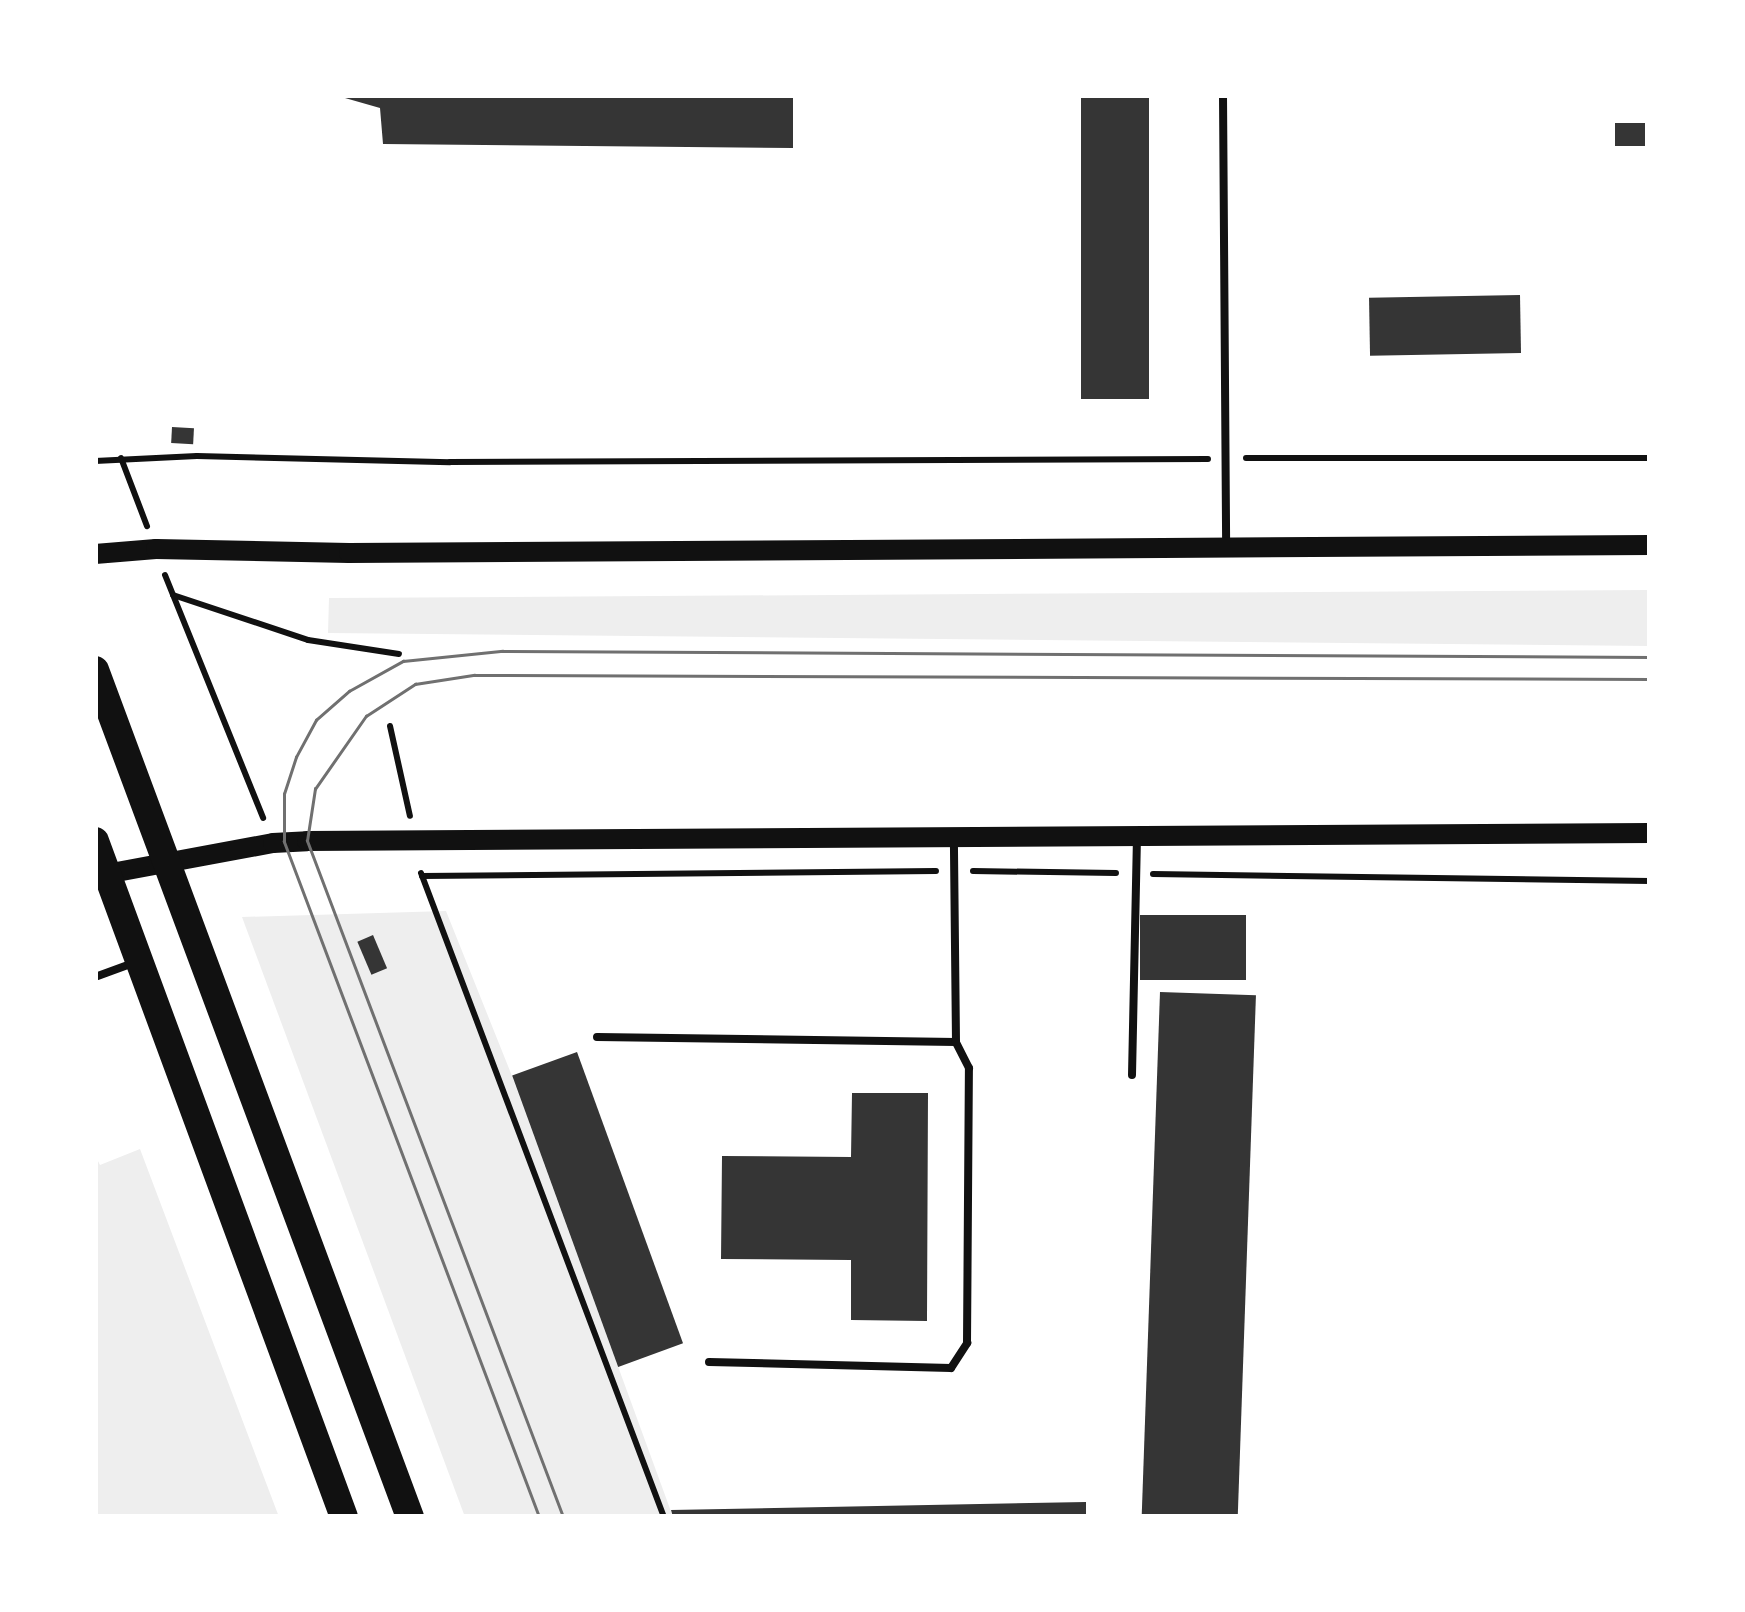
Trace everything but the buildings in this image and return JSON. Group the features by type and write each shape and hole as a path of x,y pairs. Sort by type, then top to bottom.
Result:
{"highway":[{"path":"95,670 410,1517"},
{"path":"95,841 136,962 344,1517"}],"main road":[{"path":"95,554 156,549 349,553 1650,545"},
{"path":"106,874 272,843 1650,833"}],"lane":[{"path":"1223,95 1226,548"},
{"path":"1132,1074 1137,838"},
{"path":"709,1362 951,1368 968,1343 969,1068 956,1042 954,839"},
{"path":"95,977 136,962"},
{"path":"597,1037 956,1042"}],"path":[{"path":"120,458 272,843"},
{"path":"95,461 1650,458"},
{"path":"174,596 308,640 399,654"},
{"path":"390,726 422,876 664,1517"},
{"path":"422,876 954,870 1650,882"}],"shaded area":[{"path":"1650,590 1650,646 328,633 329,598"},
{"path":"446,911 512,1076 673,1517 465,1517 242,917"},
{"path":"140,1149 279,1517 95,1517 95,1155 100,1165"}],"tram line":[{"path":"539,1517 284,842 284,794 296,757 316,720 349,691 403,661 502,651 1650,657"},
{"path":"563,1517 307,841 315,789 366,716 415,684 474,675 1650,679"}]}
